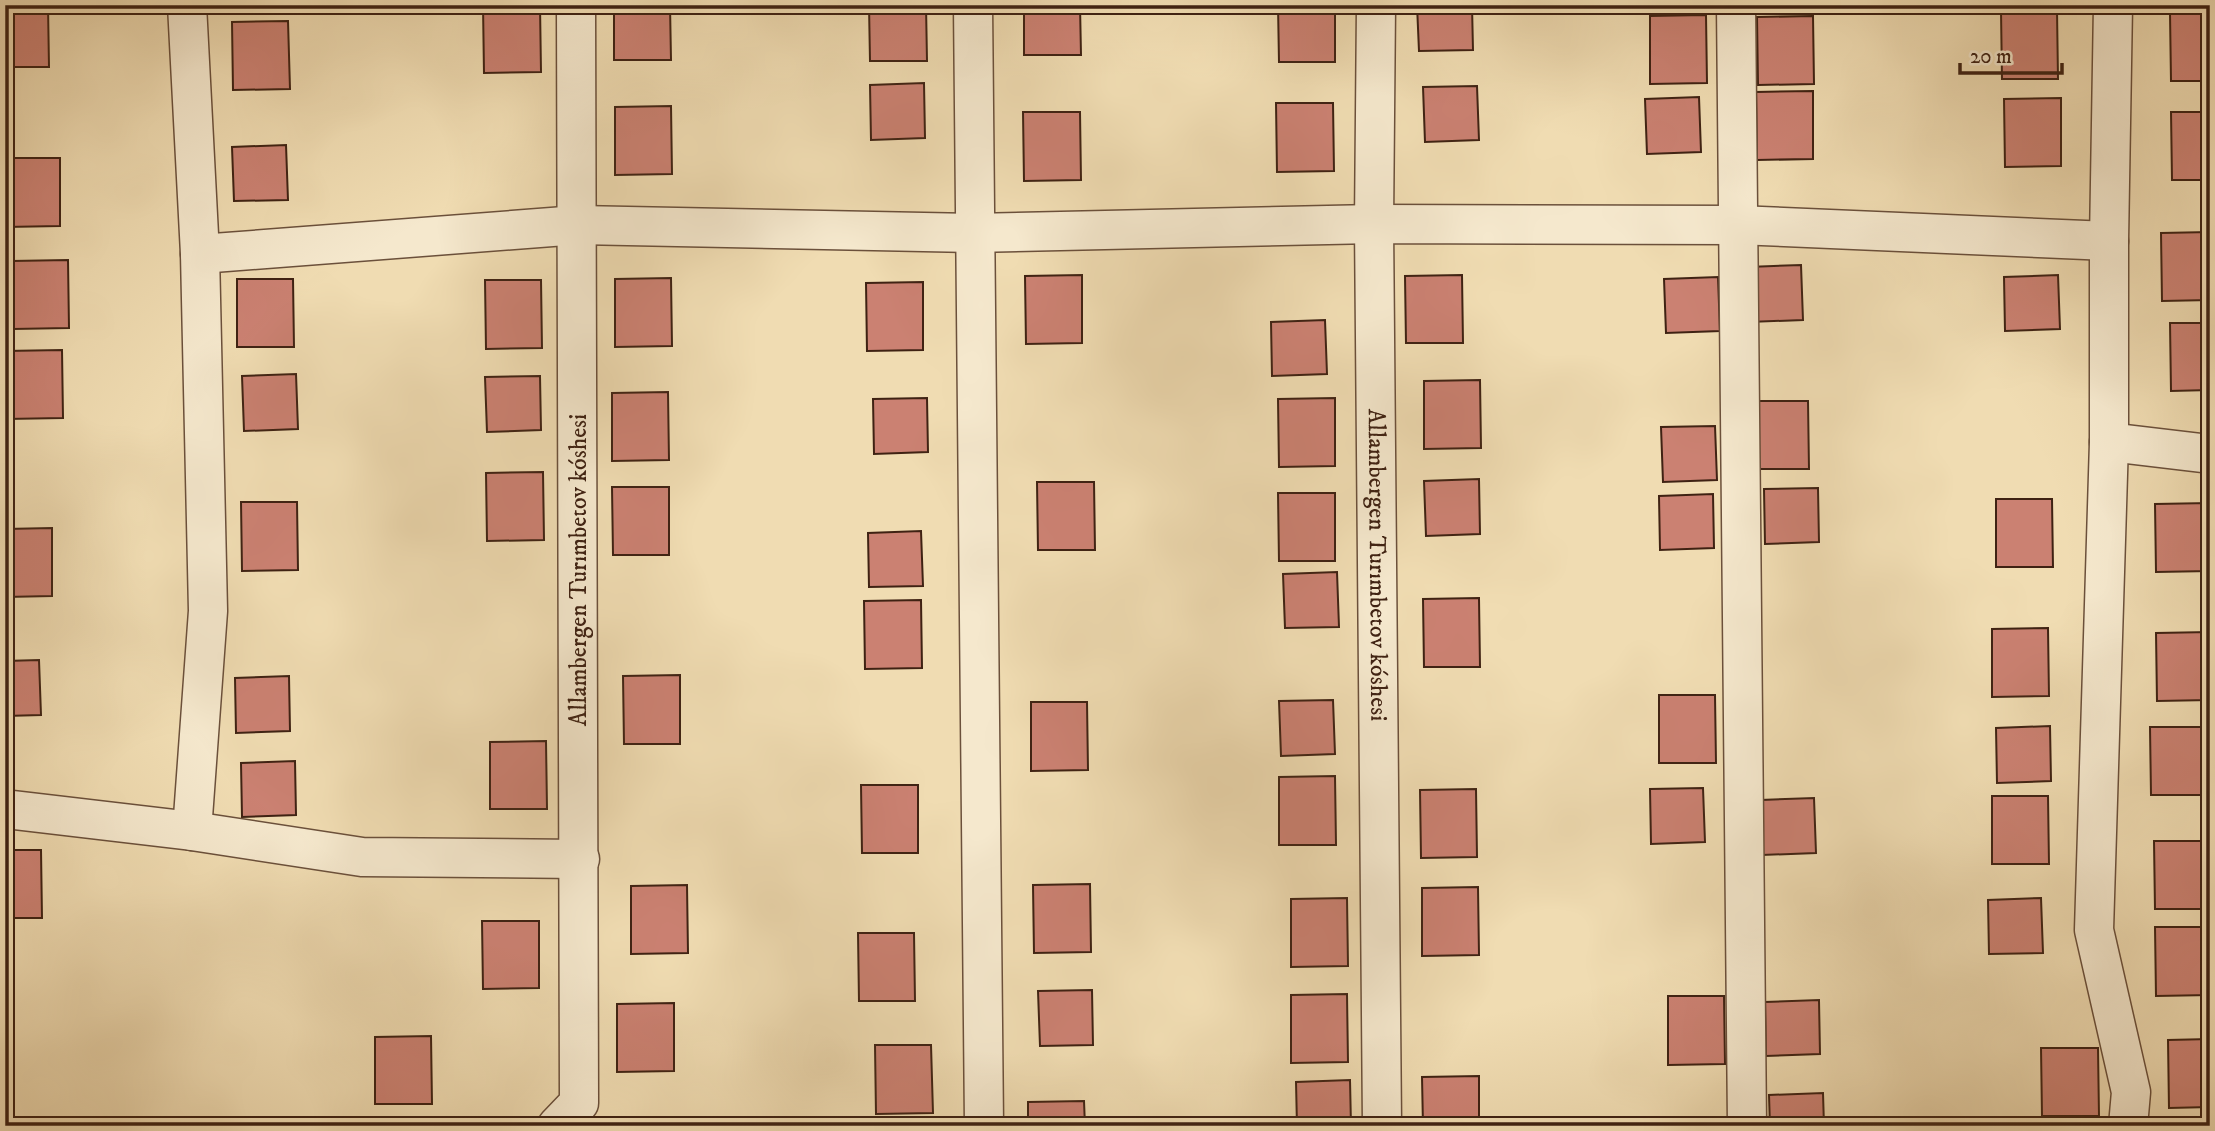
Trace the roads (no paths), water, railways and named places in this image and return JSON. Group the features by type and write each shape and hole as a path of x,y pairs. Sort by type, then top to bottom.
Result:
{"street":[{"path":"187,5 200,254 208,611 192,831"},
{"name":"Allambergen Turımbetov kóshesi","path":"557,1126 579,1103 576,5"},
{"path":"973,5 984,1126"},
{"name":"Allambergen Turımbetov kóshesi","path":"1376,5 1374,224 1382,1126"},
{"path":"1736,5 1747,1126"},
{"path":"2113,5 2109,442 2094,930 2131,1092 2128,1126"},
{"path":"200,254 578,225 974,233 1374,224 1737,225 2109,242"},
{"path":"2109,442 2210,454"},
{"path":"5,809 192,831 362,857 580,859"}]}
